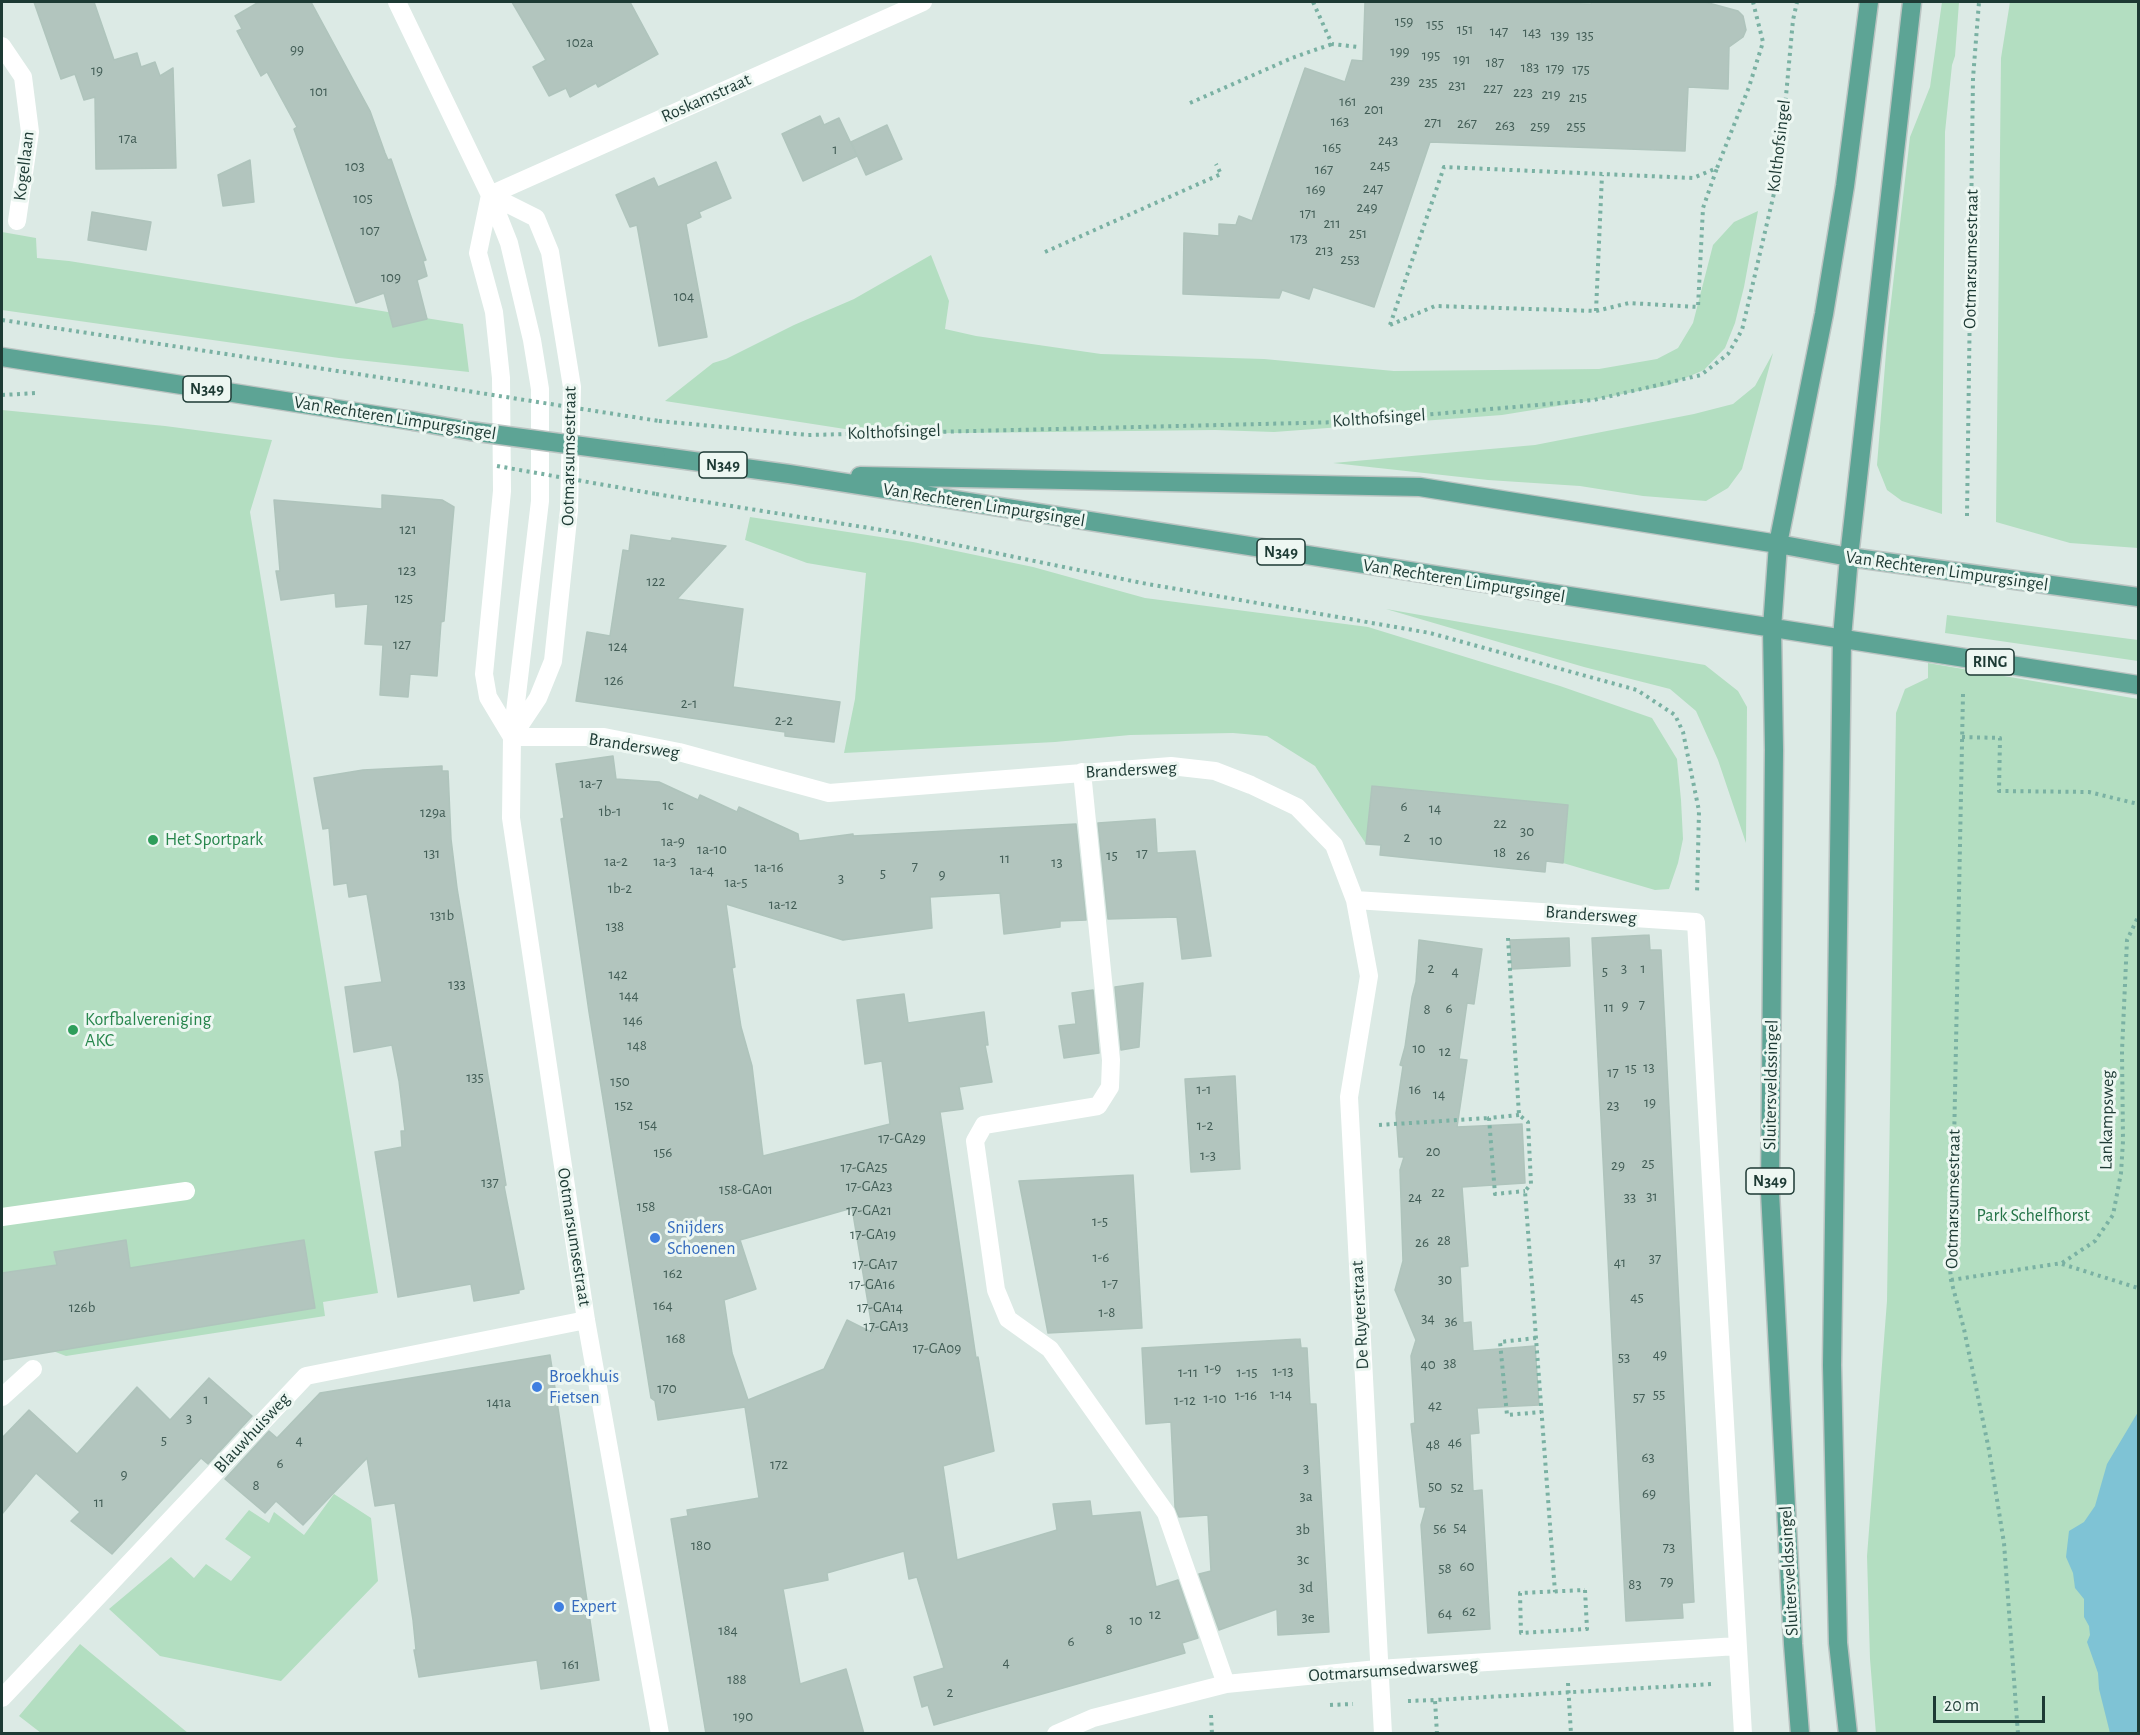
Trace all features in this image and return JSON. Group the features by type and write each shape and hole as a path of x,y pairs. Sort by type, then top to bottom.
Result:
{"main road":[{"path":"1778,544 1830,279 1845,186 1869,2"},
{"path":"1848,1734 1838,1642 1832,1365 1842,638 1849,557 1912,2"},
{"name":"Van Rechteren Limpurgsingel","path":"2,357 470,430 789,474 2139,685"},
{"name":"Van Rechteren Limpurgsingel","path":"789,474 1420,488 1849,557 2139,597"},
{"name":"Sluitersveldssingel","path":"1778,544 1772,628 1774,750 1770,1192 1793,1644 1800,1734"}],"street":[{"name":"Ootmarsumsestraat","path":"397,2 490,195 509,243 532,340 540,389 540,501 512,737 511,818 586,1320 660,1734"},
{"name":"Roskamstraat","path":"490,195 923,2"},
{"name":"Kogellaan","path":"2,46 23,76 30,132 17,221"},
{"name":"Ootmarsumsestraat","path":"490,195 536,218 550,252 572,387 569,510 553,661 538,699 512,737"},
{"path":"490,195 478,253 494,312 501,378 502,491 484,674 488,697 512,737"},
{"name":"Brandersweg","path":"512,737 603,737 679,752 829,793 1171,766 1215,771 1297,807 1334,845 1356,900 1696,922"},
{"path":"1082,772 1111,1060 1110,1087 1098,1106 984,1125 975,1141 996,1290 1008,1319 1050,1349 1166,1513 1226,1684"},
{"name":"De Ruyterstraat","path":"1356,900 1369,976 1349,1097 1383,1734"},
{"path":"1696,922 1743,1734"},
{"path":"2,1217 186,1191"},
{"name":"Blauwhuisweg","path":"2,1698 306,1376 586,1320"},
{"path":"2,1397 33,1369"},
{"name":"Ootmarsumsedwarsweg","path":"1056,1734 1093,1718 1226,1684 1378,1669 1567,1659 1737,1646"}],"path":[{"path":"1314,2 1332,44"},
{"path":"1717,168 1693,178 1602,176 1444,167 1390,325 1435,306 1596,311 1629,303 1698,307 1703,208 1749,87 1763,42 1753,2"},
{"name":"Kolthofsingel","path":"2,320 659,421 808,435 1343,422 1594,400 1701,375 1728,354 1742,330 1779,172 1793,20 1797,2"},
{"name":"Ootmarsumsestraat","path":"1967,516 1973,78 1979,2"},
{"path":"1190,103 1292,58 1332,44 1358,47"},
{"path":"1045,252 1221,174 1216,164"},
{"path":"1596,311 1602,176"},
{"path":"494,466 888,531 1142,583 1430,633 1637,690 1675,715 1683,732 1699,811 1696,922"},
{"name":"Ootmarsumsestraat","path":"1963,694 1954,1144 1949,1256 1951,1280 1964,1329 1987,1441 2004,1543 2018,1734"},
{"path":"1962,737 2000,738 1999,791 2088,792 2139,804"},
{"path":"1506,910 1519,1115"},
{"name":"Lankampsweg","path":"1951,1280 2062,1263 2096,1241 2113,1215 2121,1173 2123,1141 2122,1051 2127,940 2139,917"},
{"path":"1350,1127 1519,1115 1528,1122 1531,1184 1525,1191 1495,1194 1489,1118"},
{"path":"1525,1191 1554,1592"},
{"path":"2062,1263 2139,1288"},
{"path":"1536,1338 1500,1342 1507,1415 1541,1412"},
{"path":"1586,1590 1587,1629 1521,1633 1520,1593 1554,1592 1586,1590"},
{"path":"1567,1659 1571,1734"},
{"path":"1437,1734 1435,1700 1740,1682"}],"green space":[{"path":"1942,2 1959,2 1955,56 1952,65 1945,132 1942,514 1902,501 1887,490 1877,465 1888,328 1910,137 1930,87"},
{"path":"2010,2 2138,2 2138,548 2070,543 1996,522 2001,58"},
{"path":"1758,211 1744,287 1735,323 1725,348 1704,370 1669,385 1582,402 1502,415 1274,432 1215,430 877,434 665,401 713,363 854,299 931,255 949,301 945,329 976,336 1101,354 1264,359 1394,371 1599,369 1657,359 1678,348 1693,323 1713,245 1734,222"},
{"path":"2,232 36,238 37,258 69,261 463,324 469,372 339,358 2,310"},
{"path":"1773,353 1742,469 1728,488 1706,501 1643,496 1580,486 1488,480 1333,463 1535,445 1694,414 1733,404 1755,386"},
{"name":"Het Sportpark","path":"2,410 165,426 272,440 250,512 378,1293 323,1302 325,1316 66,1356 53,1351 49,1329 2,1336"},
{"path":"750,517 913,542 1033,567 1145,598 1368,627 1560,686 1652,718 1677,759 1683,839 1669,889 1655,890 1563,863 1568,805 1372,786 1366,844 1315,766 1267,736 1233,733 1130,735 1055,742 844,753 855,699 866,573 807,563 745,540"},
{"path":"1386,609 1705,665 1738,691 1747,707 1746,843 1718,760 1696,711 1670,689 1584,667"},
{"path":"1947,615 2138,640 2138,661 1945,633"},
{"name":"Park Schelfhorst","path":"1928,663 2138,699 2138,1733 1876,1734 1870,1659 1867,1556 1887,1301 1896,713 1905,689 1928,678"},
{"path":"334,1494 371,1518 378,1581 281,1681 160,1656 109,1609 171,1557 194,1578 206,1564 231,1581 251,1557 225,1539 249,1510 269,1523 274,1512 304,1535"},
{"path":"80,1644 188,1733 41,1733 19,1716"}],"water":[{"path":"2138,1412 2138,1733 2110,1733 2099,1689 2098,1673 2087,1642 2090,1635 2089,1626 2084,1617 2084,1599 2075,1588 2073,1573 2066,1557 2069,1531 2084,1522 2095,1506 2107,1464"}],"building":[{"path":"34,2 94,2 114,60 137,53 141,67 155,62 160,76 173,68 176,168 96,169 95,97 84,100 75,74 61,79"},
{"path":"259,2 311,2 370,111 388,160 391,159 426,260 423,261 427,276 417,280 427,319 393,327 384,293 356,303 294,129 297,127 267,72 261,76 237,31 242,29 235,16"},
{"path":"512,2 630,2 658,54 598,87 596,83 570,97 566,88 549,96 533,67 546,60"},
{"path":"1365,2 1591,4 1592,2 1705,2 1738,11 1743,16 1746,30 1743,37 1729,47 1728,89 1688,87 1685,151 1430,142 1374,307 1313,287 1309,299 1282,290 1279,298 1183,294 1184,233 1219,236 1219,224 1236,225 1239,216 1252,221 1305,68 1345,82 1352,60 1363,61"},
{"path":"820,116 824,125 839,118 857,156 803,181 782,134"},
{"path":"887,125 902,159 866,175 851,142"},
{"path":"250,160 254,202 223,206 218,175"},
{"path":"716,162 731,198 699,212 701,217 686,224 707,337 659,346 637,225 630,227 616,195 654,178 658,187"},
{"path":"92,212 151,222 146,250 88,240"},
{"path":"382,495 442,500 454,507 437,676 410,674 408,697 380,695 383,645 365,644 368,604 336,607 335,593 281,600 276,571 280,571 274,500 382,509"},
{"path":"631,535 726,546 677,599 743,609 733,687 840,702 834,742 785,736 785,732 576,701 587,632 610,636 623,550 629,551"},
{"path":"613,756 616,779 659,782 698,800 700,795 737,812 739,807 798,834 799,841 853,834 853,836 1076,824 1086,920 1060,921 1060,927 1004,934 1000,893 930,897 932,928 843,940 726,904 735,967 732,968 741,1027 752,1066 763,1156 890,1124 882,1061 865,1064 857,1000 904,994 908,1023 984,1012 988,1045 985,1045 992,1082 959,1087 963,1109 940,1112 976,1358 978,1357 994,1451 943,1466 957,1560 1057,1530 1053,1504 1090,1501 1092,1516 1140,1512 1156,1587 1178,1580 1198,1638 1182,1643 1185,1653 934,1725 928,1705 922,1707 914,1677 944,1668 917,1577 909,1579 904,1551 827,1573 828,1580 783,1589 800,1684 846,1669 864,1734 706,1734 671,1519 688,1516 687,1510 759,1498 745,1407 658,1420 655,1401 651,1398 589,1012 561,819 564,818 556,764","holes":["852,1208 873,1333 847,1320 824,1369 748,1400 732,1353 724,1300 756,1289 740,1240"]},
{"path":"442,766 442,771 448,771 451,839 457,888 506,1185 504,1186 524,1289 519,1290 519,1293 474,1301 471,1284 398,1297 375,1152 402,1147 401,1131 405,1131 399,1081 392,1045 354,1052 345,987 382,982 367,894 349,897 347,883 334,885 329,828 323,829 314,778 363,770"},
{"path":"1372,786 1568,805 1563,863 1546,861 1545,872 1380,855 1381,845 1366,844"},
{"path":"1155,819 1157,853 1195,851 1211,956 1182,959 1177,917 1108,919 1098,823"},
{"path":"1649,935 1650,950 1661,950 1694,1602 1682,1603 1683,1618 1626,1621 1592,938"},
{"path":"1569,938 1570,966 1512,969 1510,940"},
{"path":"1419,940 1482,949 1474,1004 1467,1003 1459,1059 1467,1060 1457,1127 1522,1124 1525,1183 1462,1187 1468,1266 1460,1267 1463,1323 1471,1322 1473,1351 1535,1346 1539,1405 1477,1408 1479,1433 1470,1434 1473,1491 1482,1490 1490,1629 1428,1633 1421,1525 1426,1507 1420,1507 1411,1424 1415,1423 1411,1356 1416,1340 1395,1290 1403,1261 1400,1170 1404,1157 1399,1157 1396,1113 1403,1066 1400,1065 1416,982"},
{"path":"1143,983 1139,1047 1121,1050 1115,987"},
{"path":"1093,990 1099,1053 1064,1058 1059,1026 1076,1024 1072,993"},
{"path":"1235,1076 1240,1169 1191,1172 1185,1079"},
{"path":"1133,1175 1142,1328 1048,1333 1019,1181"},
{"path":"126,1240 130,1268 304,1240 315,1308 2,1360 2,1273 57,1265 54,1252"},
{"path":"1300,1339 1301,1348 1307,1348 1310,1404 1316,1404 1329,1632 1278,1635 1277,1609 1219,1630 1199,1574 1211,1571 1208,1515 1179,1517 1175,1507 1171,1422 1146,1424 1142,1348"},
{"path":"550,1355 599,1680 541,1689 537,1660 419,1677 414,1650 416,1650 413,1620 395,1503 375,1506 367,1458 303,1525 276,1501 265,1513 225,1479 269,1431 277,1438 320,1393"},
{"path":"209,1378 252,1416 208,1464 201,1458 112,1554 71,1521 80,1512 36,1473 2,1514 2,1438 29,1410 77,1454 137,1387 170,1420"}],"place":[{"name":"Het Sportpark","path":"153,840"},
{"name":"Korfbalvereniging AKC","path":"73,1030"},
{"name":"Snijders Schoenen","path":"655,1238"},
{"name":"Broekhuis Fietsen","path":"537,1387"},
{"name":"Expert","path":"559,1607"}]}
